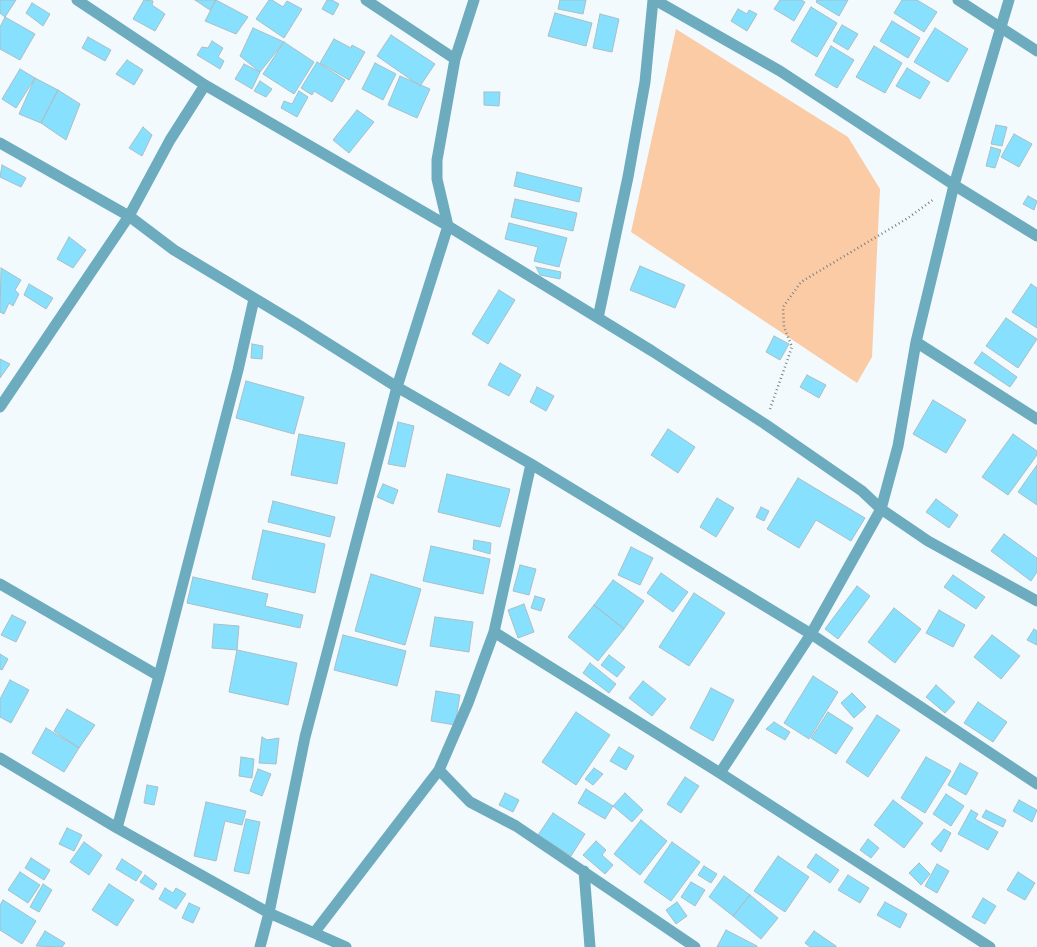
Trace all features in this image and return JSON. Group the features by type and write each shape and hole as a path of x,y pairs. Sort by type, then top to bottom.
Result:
{"street":[{"path":"77,0 205,85 448,226 598,318 765,424 862,491 881,509 928,541 1037,601"},
{"path":"366,0 455,59"},
{"path":"260,947 269,913 305,737 397,387 448,226 437,179 437,160 455,59 474,0"},
{"path":"598,318 628,177 645,82 654,0 780,71 954,185 1037,236"},
{"path":"958,0 1037,51"},
{"path":"720,773 811,634 881,509 898,446 916,342 954,185 1009,0"},
{"path":"0,407 129,216 170,140 205,85"},
{"path":"0,143 129,216 174,250 297,324 397,387 530,464 811,634 1037,784"},
{"path":"117,828 159,676 238,370 254,299"},
{"path":"916,342 1037,419"},
{"path":"314,933 439,770 468,703 494,632 530,464"},
{"path":"0,584 159,676"},
{"path":"494,632 720,773 990,947"},
{"path":"0,758 117,828 269,913 346,947"},
{"path":"439,770 470,802 516,826 695,947"},
{"path":"584,871 590,947"}],"path":[{"path":"765,424 792,346 784,327 783,307 801,282 908,218 954,185"}],"shaded area":[{"path":"676,29 848,137 880,189 872,357 857,383 631,232"}],"building":[{"path":"0,0 16,0 5,17 0,13"},
{"path":"144,0 153,1 152,5 165,14 155,31 133,19"},
{"path":"195,0 216,0 210,10"},
{"path":"216,0 248,17 236,34 205,21"},
{"path":"269,0 272,0 283,7 287,1 302,9 284,38 256,19"},
{"path":"327,0 332,0 339,4 333,15 322,9"},
{"path":"560,0 586,0 583,14 558,9"},
{"path":"780,0 801,0 805,2 794,21 774,9"},
{"path":"817,0 848,0 839,16 816,2"},
{"path":"902,0 917,0 937,12 924,32 894,13"},
{"path":"32,3 50,14 43,26 26,13"},
{"path":"811,7 837,23 817,57 791,41"},
{"path":"738,9 747,14 749,10 757,14 747,31 731,21"},
{"path":"555,13 592,23 586,46 548,36"},
{"path":"600,14 619,19 612,52 593,48"},
{"path":"5,17 35,34 20,60 0,49 0,27"},
{"path":"892,21 920,38 908,58 880,41"},
{"path":"842,25 858,34 848,50 833,41"},
{"path":"253,28 284,42 260,72 240,56"},
{"path":"935,28 968,49 948,82 914,62"},
{"path":"391,35 435,64 420,86 377,56"},
{"path":"88,37 111,50 105,61 82,48"},
{"path":"334,39 351,48 352,45 365,52 349,80 320,63"},
{"path":"212,41 223,48 218,57 224,61 220,69 197,55 202,47 208,48"},
{"path":"284,42 314,62 294,94 263,74"},
{"path":"831,46 854,60 837,88 815,75"},
{"path":"874,46 902,63 885,93 856,77"},
{"path":"127,60 143,70 134,85 116,74"},
{"path":"317,62 345,80 332,102 314,91 312,95 301,88"},
{"path":"375,63 396,74 383,100 362,89"},
{"path":"244,64 260,72 252,89 235,79"},
{"path":"907,68 930,82 920,99 896,86"},
{"path":"20,69 35,78 16,108 2,99"},
{"path":"400,76 430,89 417,118 388,105"},
{"path":"35,78 58,90 41,123 19,114"},
{"path":"260,81 272,89 266,97 254,91"},
{"path":"58,90 80,104 66,140 41,123"},
{"path":"299,91 308,97 297,117 281,108 284,101 292,104"},
{"path":"484,92 500,92 499,106 484,105"},
{"path":"357,110 374,122 349,153 333,140"},
{"path":"996,125 1007,127 1002,146 991,144"},
{"path":"143,127 152,135 142,156 129,148"},
{"path":"1014,134 1032,144 1019,167 1001,157"},
{"path":"991,147 1001,150 995,168 986,166"},
{"path":"2,165 26,178 21,187 0,177"},
{"path":"517,172 582,188 579,202 514,186"},
{"path":"1028,196 1037,201 1034,210 1023,204"},
{"path":"515,199 577,213 573,231 511,217"},
{"path":"509,223 567,238 559,267 534,261 538,247 505,239"},
{"path":"69,237 86,250 73,268 57,259"},
{"path":"640,266 685,285 675,308 630,290"},
{"path":"536,267 561,272 560,279 540,275"},
{"path":"1,268 21,280 15,290 19,294 13,306 9,303 4,314 0,312"},
{"path":"29,284 53,298 46,309 24,295"},
{"path":"1031,284 1037,288 1037,328 1012,312"},
{"path":"499,290 515,300 488,344 472,334"},
{"path":"1006,318 1037,339 1018,368 986,346"},
{"path":"774,336 789,344 780,360 766,352"},
{"path":"252,344 263,346 262,359 251,358"},
{"path":"982,352 1017,377 1010,387 974,363"},
{"path":"0,359 10,364 0,378"},
{"path":"500,363 521,375 509,396 488,385"},
{"path":"807,375 826,385 819,398 800,387"},
{"path":"246,381 304,397 294,434 236,418"},
{"path":"537,387 554,396 546,411 530,402"},
{"path":"933,400 966,420 946,453 913,434"},
{"path":"398,422 414,426 405,467 388,464"},
{"path":"668,429 695,447 678,473 651,455"},
{"path":"299,434 345,443 337,484 291,475"},
{"path":"1013,434 1037,451 1037,455 1008,495 982,477"},
{"path":"1037,465 1037,505 1018,492"},
{"path":"447,474 510,489 500,527 438,512"},
{"path":"798,478 865,518 851,541 816,520 799,548 767,529"},
{"path":"383,484 398,490 393,504 377,497"},
{"path":"717,498 734,508 716,537 700,527"},
{"path":"936,499 958,515 949,528 926,512"},
{"path":"273,501 335,517 330,537 268,522"},
{"path":"761,507 769,511 764,521 756,517"},
{"path":"263,530 325,544 315,593 252,579"},
{"path":"1004,534 1037,558 1037,572 1031,581 991,551"},
{"path":"474,540 491,543 490,554 473,549"},
{"path":"431,546 490,559 483,594 423,581"},
{"path":"631,547 653,558 640,585 618,575"},
{"path":"520,565 536,569 529,595 513,591"},
{"path":"661,573 688,592 673,612 647,593"},
{"path":"371,574 421,589 405,645 355,631"},
{"path":"953,575 985,597 976,609 944,587"},
{"path":"193,577 268,594 265,606 303,615 300,628 187,603"},
{"path":"613,580 644,601 624,629 594,605"},
{"path":"857,586 870,596 838,639 825,629"},
{"path":"694,593 725,613 689,666 659,647"},
{"path":"535,596 545,599 541,611 531,608"},
{"path":"524,604 534,632 518,638 508,610"},
{"path":"594,605 624,629 598,661 568,637"},
{"path":"894,608 921,629 895,663 868,642"},
{"path":"939,610 965,625 953,647 926,633"},
{"path":"12,615 26,622 16,642 1,635"},
{"path":"435,617 473,622 469,652 430,646"},
{"path":"214,624 239,626 237,650 212,648"},
{"path":"1034,629 1037,631 1037,645 1027,640"},
{"path":"343,635 406,651 397,686 334,670"},
{"path":"992,635 1020,656 1001,679 974,657"},
{"path":"237,650 297,663 288,705 229,692"},
{"path":"0,654 8,659 2,670 0,669"},
{"path":"609,655 625,667 617,677 601,665"},
{"path":"590,663 616,684 609,693 583,673"},
{"path":"813,676 838,692 809,739 784,723"},
{"path":"10,680 29,690 11,723 0,717 0,699"},
{"path":"643,681 666,699 652,716 629,698"},
{"path":"936,685 955,702 945,713 926,697"},
{"path":"711,688 734,700 713,741 690,728"},
{"path":"436,691 460,695 455,725 431,721"},
{"path":"852,693 866,707 854,718 841,703"},
{"path":"978,702 1007,722 993,742 964,723"},
{"path":"67,709 95,725 79,748 54,731"},
{"path":"576,712 610,735 576,785 542,762"},
{"path":"828,712 853,728 836,754 811,738"},
{"path":"877,715 900,730 868,777 846,762"},
{"path":"774,722 790,732 785,740 766,729"},
{"path":"46,728 79,748 64,772 32,753"},
{"path":"262,737 267,740 279,738 276,764 259,763"},
{"path":"619,747 634,756 626,770 610,761"},
{"path":"241,757 254,759 252,778 239,776"},
{"path":"926,757 951,771 925,813 901,798"},
{"path":"960,763 978,773 966,795 948,785"},
{"path":"594,768 603,774 593,785 585,779"},
{"path":"258,769 271,774 262,796 250,791"},
{"path":"685,777 699,786 681,813 667,804"},
{"path":"147,785 158,787 154,805 144,803"},
{"path":"586,789 613,806 605,819 578,803"},
{"path":"505,793 519,800 513,812 499,805"},
{"path":"625,793 643,810 632,822 613,806"},
{"path":"946,794 964,806 951,826 933,814"},
{"path":"893,800 923,823 904,848 874,825"},
{"path":"1019,800 1037,810 1032,822 1013,811"},
{"path":"206,802 246,811 242,825 225,821 216,861 194,856"},
{"path":"971,810 978,814 975,819 998,832 988,850 958,834"},
{"path":"986,810 1006,820 1003,827 982,817"},
{"path":"553,813 585,834 571,856 538,835"},
{"path":"246,819 260,822 249,874 234,871"},
{"path":"641,820 667,841 640,875 614,854"},
{"path":"67,828 82,835 74,851 59,844"},
{"path":"944,829 951,833 941,852 931,844"},
{"path":"868,839 879,848 871,858 860,850"},
{"path":"596,841 606,850 602,855 613,865 605,874 583,855"},
{"path":"84,842 102,855 89,875 70,862"},
{"path":"672,842 700,862 671,901 644,882"},
{"path":"816,854 839,870 830,883 807,867"},
{"path":"778,856 809,877 785,912 754,891"},
{"path":"31,858 50,870 44,880 25,868"},
{"path":"122,859 142,872 136,881 116,869"},
{"path":"919,863 930,874 921,885 909,873"},
{"path":"937,864 949,871 937,893 925,886"},
{"path":"704,866 717,874 711,883 698,875"},
{"path":"20,872 40,885 28,903 8,890"},
{"path":"1018,872 1035,883 1025,900 1007,890"},
{"path":"145,875 157,884 153,890 140,882"},
{"path":"848,875 869,888 860,903 838,890"},
{"path":"724,876 750,895 733,916 709,897"},
{"path":"691,882 705,890 695,906 681,897"},
{"path":"43,884 52,890 39,912 30,907"},
{"path":"109,884 134,900 117,926 92,910"},
{"path":"165,888 173,893 176,888 186,894 176,909 159,899"},
{"path":"750,895 778,918 761,939 733,916"},
{"path":"983,898 996,906 985,924 972,917"},
{"path":"3,900 36,921 22,944 0,930 0,905"},
{"path":"677,902 687,916 676,924 666,910"},
{"path":"885,902 907,914 900,928 877,915"},
{"path":"189,903 200,908 193,923 182,918"},
{"path":"726,930 757,946 757,947 717,947"},
{"path":"45,931 65,943 62,947 36,946"},
{"path":"814,931 836,947 810,947 805,943"}]}
